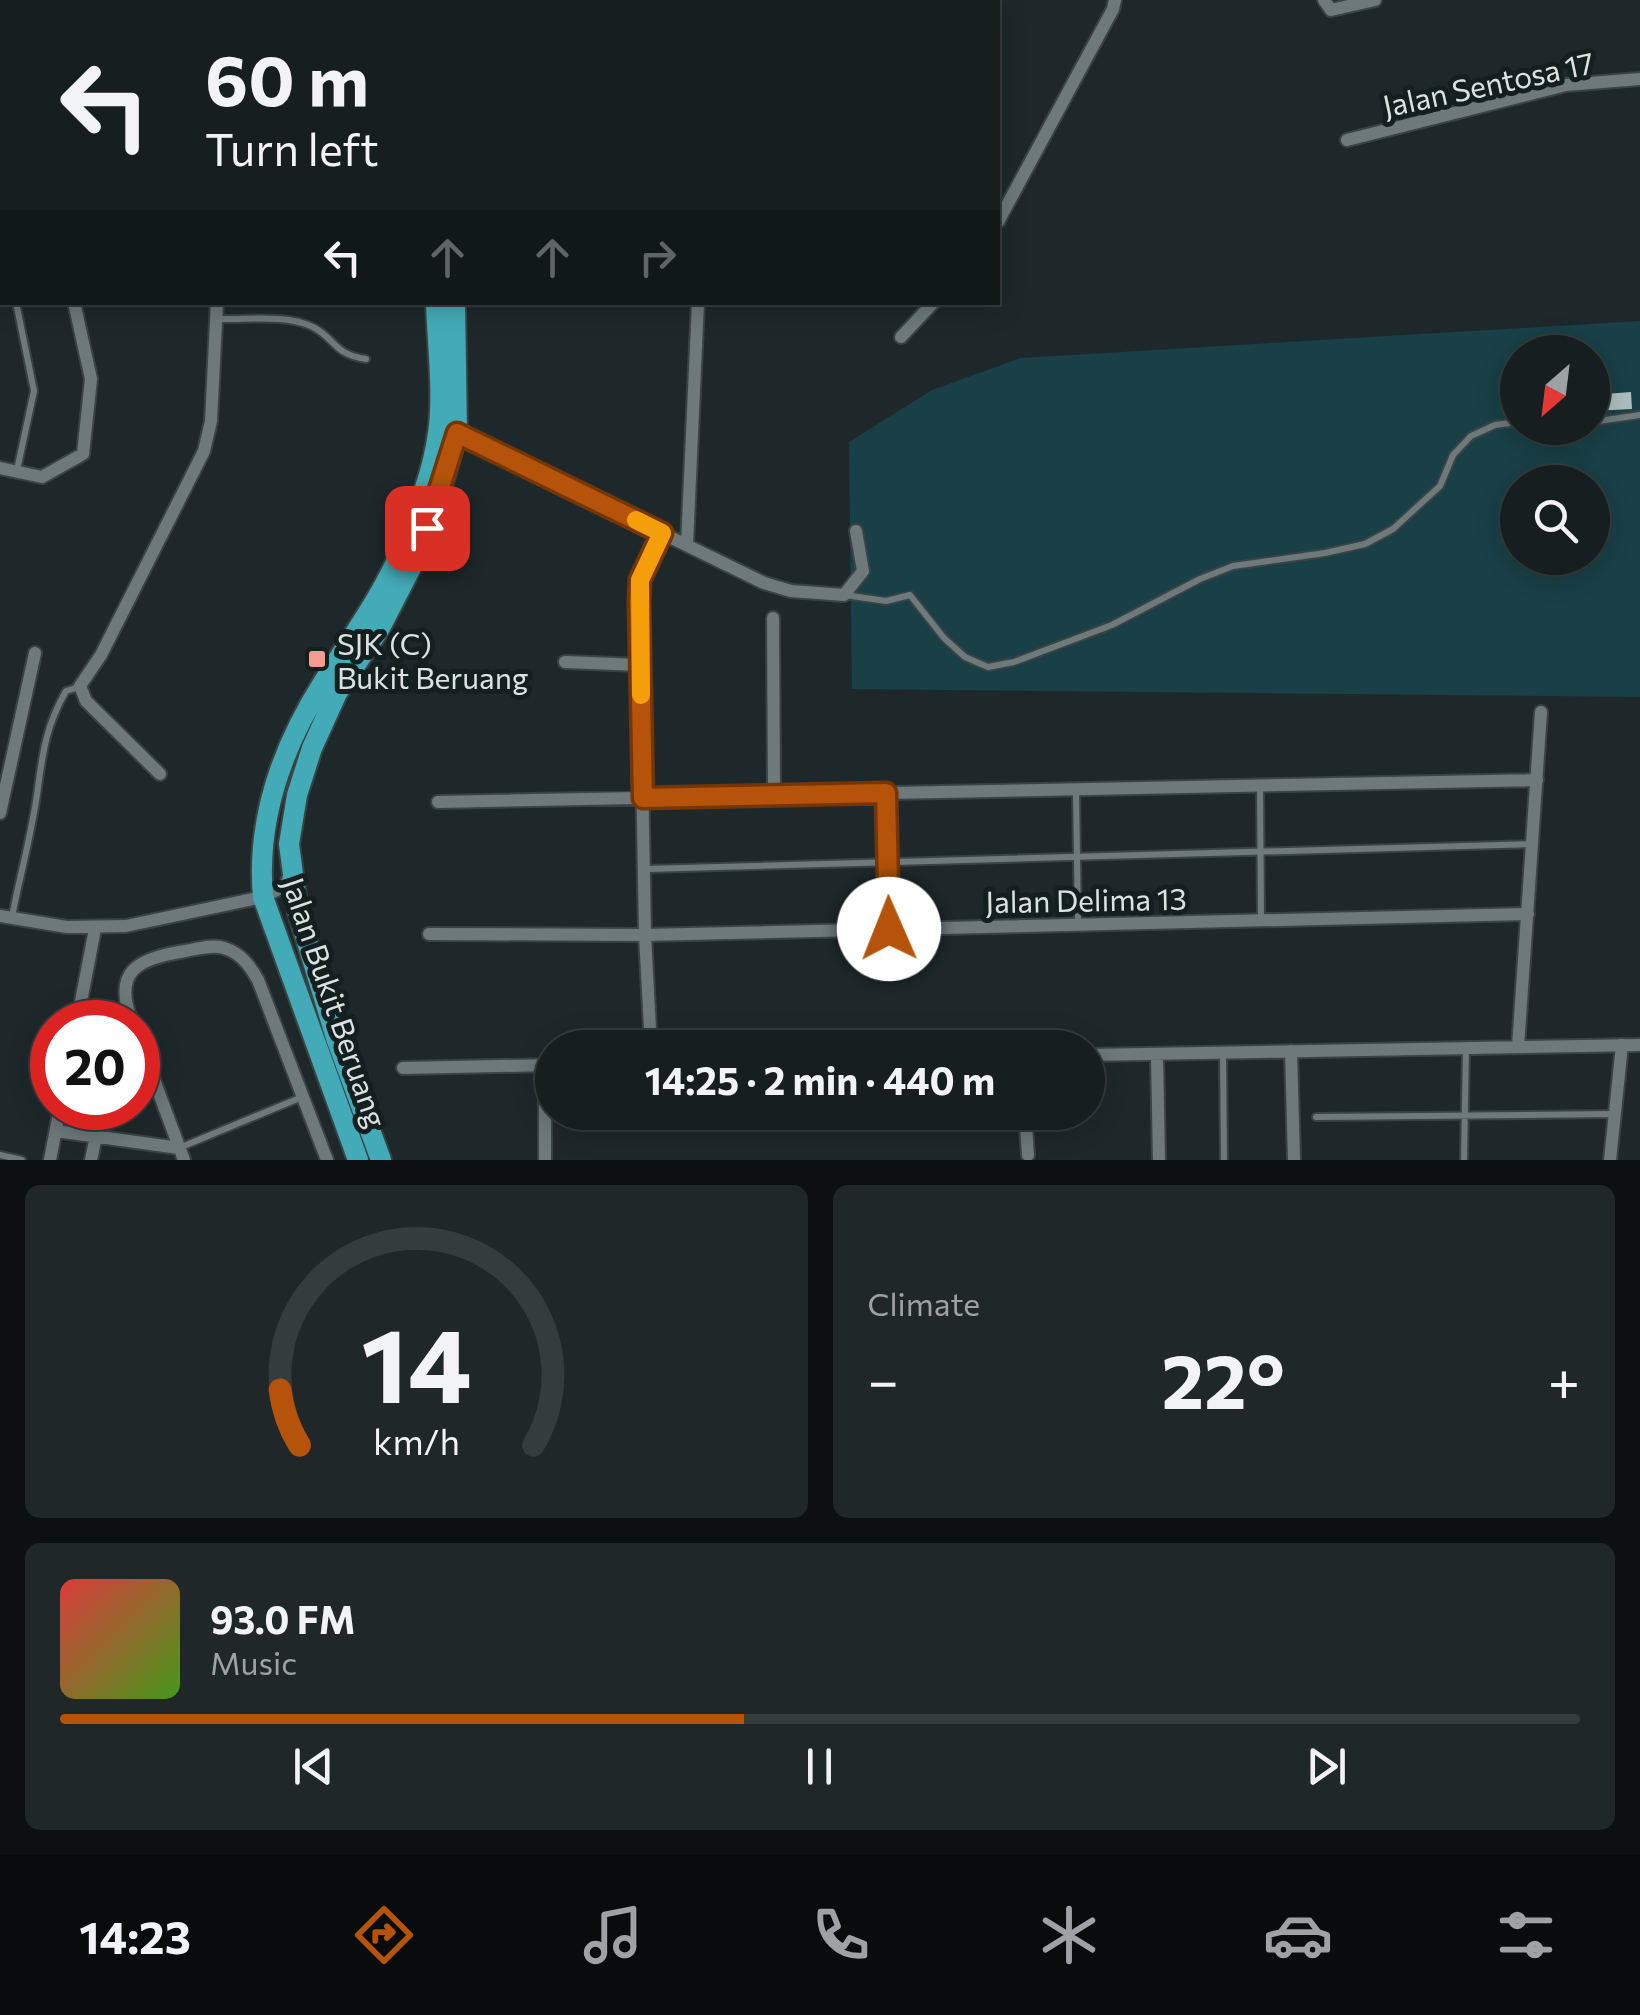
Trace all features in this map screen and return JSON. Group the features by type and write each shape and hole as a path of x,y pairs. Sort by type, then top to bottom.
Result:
{"main road":[{"name":"Jalan Bukit Beruang","path":"358,1160 263,897 260,866 264,822 275,781 322,684 364,620 401,552 425,486 439,430 436,305"},
{"name":"Jalan Bukit Beruang","path":"381,1160 336,1038 298,912 289,844 297,794 312,748 338,693 380,628 414,562 440,493 457,433 455,305"}],"street":[{"path":"1000,218 1113,9 1114,0"},
{"path":"1324,0 1331,10 1375,0"},
{"name":"Jalan Sentosa 17","path":"1347,140 1566,85 1640,79"},
{"path":"0,468 42,477 82,454 91,380 75,305"},
{"path":"160,774 86,702 80,686 100,655 204,451 210,421 217,305"},
{"path":"687,544 698,305"},
{"path":"901,337 931,305"},
{"path":"457,433 764,582 791,591 844,595 863,571 856,531"},
{"path":"650,1030 640,580 662,533"},
{"path":"772,618 774,795"},
{"path":"0,812 35,653"},
{"path":"565,662 640,665"},
{"path":"1518,1047 1541,712"},
{"path":"438,802 1537,780"},
{"path":"6,917 95,929 126,926 263,897 285,886 291,872"},
{"path":"263,897 284,899 298,912"},
{"name":"Jalan Delima 13","path":"429,934 645,935 1528,914"},
{"path":"81,1000 95,929"},
{"path":"124,1000 133,968 148,958 220,946 235,952 258,980 327,1160"},
{"path":"1105,1055 1640,1044"},
{"path":"1610,1160 1622,1045"},
{"path":"1291,1051 1294,1160"},
{"path":"1157,1054 1159,1160"},
{"path":"404,1068 535,1065"},
{"path":"160,1096 182,1154"},
{"path":"91,1160 97,1130"},
{"path":"545,1160 546,1130"},
{"path":"1026,1130 1028,1155"},
{"path":"50,1160 56,1131 182,1154"}],"lane":[{"path":"16,471 34,391 17,305"},
{"path":"217,318 293,321 310,326 350,356 366,359"},
{"path":"1610,419 1640,415"},
{"path":"844,595 886,602 910,595 944,638 965,657 988,667 1014,662 1112,625 1200,579 1234,566 1325,554 1365,544 1393,529 1440,486 1453,456 1470,436 1500,424"},
{"path":"6,917 38,787 40,757 60,700 66,691 80,686"},
{"path":"1260,786 1262,920"},
{"path":"1076,789 1078,924"},
{"path":"886,793 889,929"},
{"path":"644,869 1532,844"},
{"path":"1464,1160 1466,1048"},
{"path":"1223,1052 1224,1160"},
{"path":"182,1154 303,1097"},
{"path":"1316,1118 1615,1114"},
{"path":"0,1155 22,1160"}],"shaded area":[{"path":"1640,321 1640,697 852,689 849,442 932,390 1021,358"}],"building":[{"path":"1631,392 1632,409 1610,410 1610,394"}],"slow traffic":[{"path":"636,520 662,533 640,580 641,695"}],"place":[{"name":"SJK (C) Bukit Beruang","path":"317,659"}],"route":[{"path":"427,528 457,433 662,533 640,580 643,798 886,793 889,929"}]}
